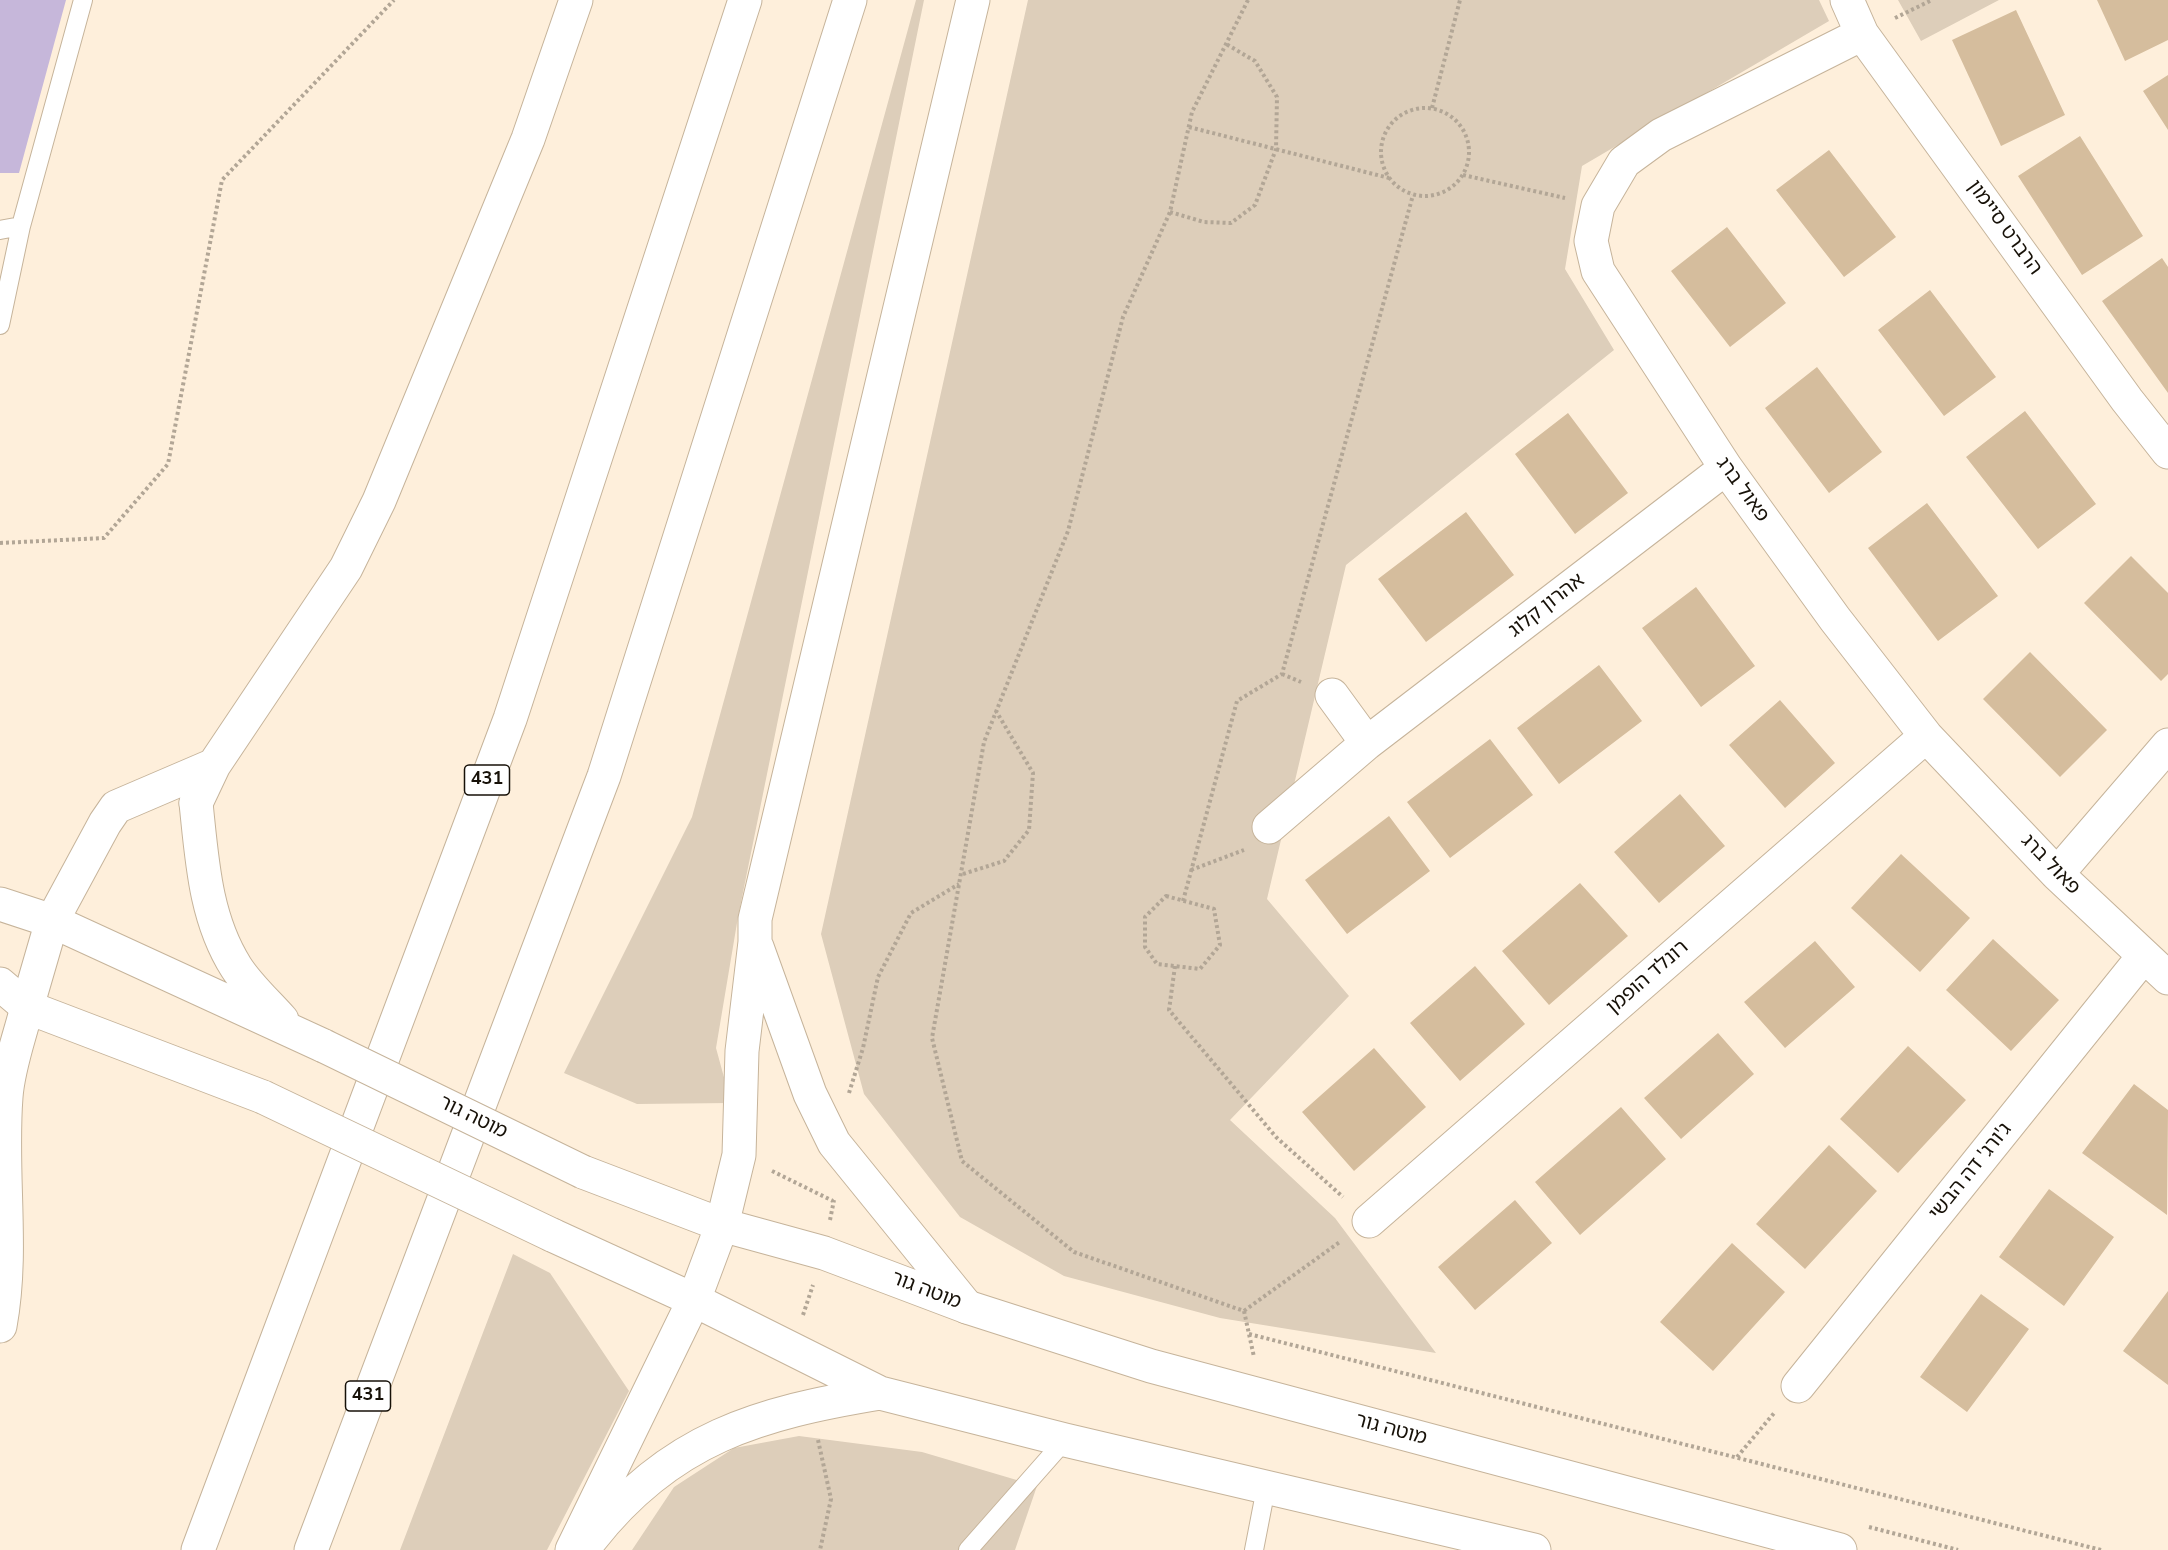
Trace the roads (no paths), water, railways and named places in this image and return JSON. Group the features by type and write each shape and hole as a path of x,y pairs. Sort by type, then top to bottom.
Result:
{"main road":[{"path":"291,1030 237,969 221,940 206,886 196,803 214,765 346,568 379,501 528,139 576,0"},
{"name":"431","path":"198,1550 510,719 745,0"},
{"name":"431","path":"311,1550 604,776 850,0"},
{"path":"572,1550 694,1300 722,1225 739,1155 742,1051 755,942 755,919 973,0"},
{"name":"הרברט סיימון","path":"1847,0 1862,34 2127,400 2168,452"},
{"name":"פאול ברג","path":"1862,34 1661,135 1624,162 1598,206 1591,241 1598,271 1726,468 1835,619 1926,736 2057,874 2168,978"},
{"name":"אהרון קלוג","path":"1269,827 1368,743 1726,468"},
{"path":"1332,695 1368,743"},
{"name":"רונלד הופמן","path":"1369,1221 1926,736"},
{"path":"2057,874 2168,745"},
{"path":"0,1326 7,1288 8,1238 3,1173 6,1094 27,1007 52,921 116,807 214,765"},
{"name":"מוטה גור","path":"0,904 52,921 291,1030 583,1172 722,1225 824,1253 967,1307 1151,1366 1840,1550"},
{"path":"755,942 810,1095 834,1143 967,1307"},
{"name":"ג'ורג' דה הבשי","path":"1798,1386 2143,957"},
{"path":"0,984 27,1007 263,1097 694,1300 880,1393 1065,1440 1534,1550"},
{"path":"583,1550 615,1508 667,1463 739,1426 810,1405 880,1393"}],"lane":[{"path":"0,325 21,226 82,0"},
{"path":"0,230 21,226"},
{"path":"968,1550 1065,1440"},
{"path":"1254,1550 1266,1488"}]}
